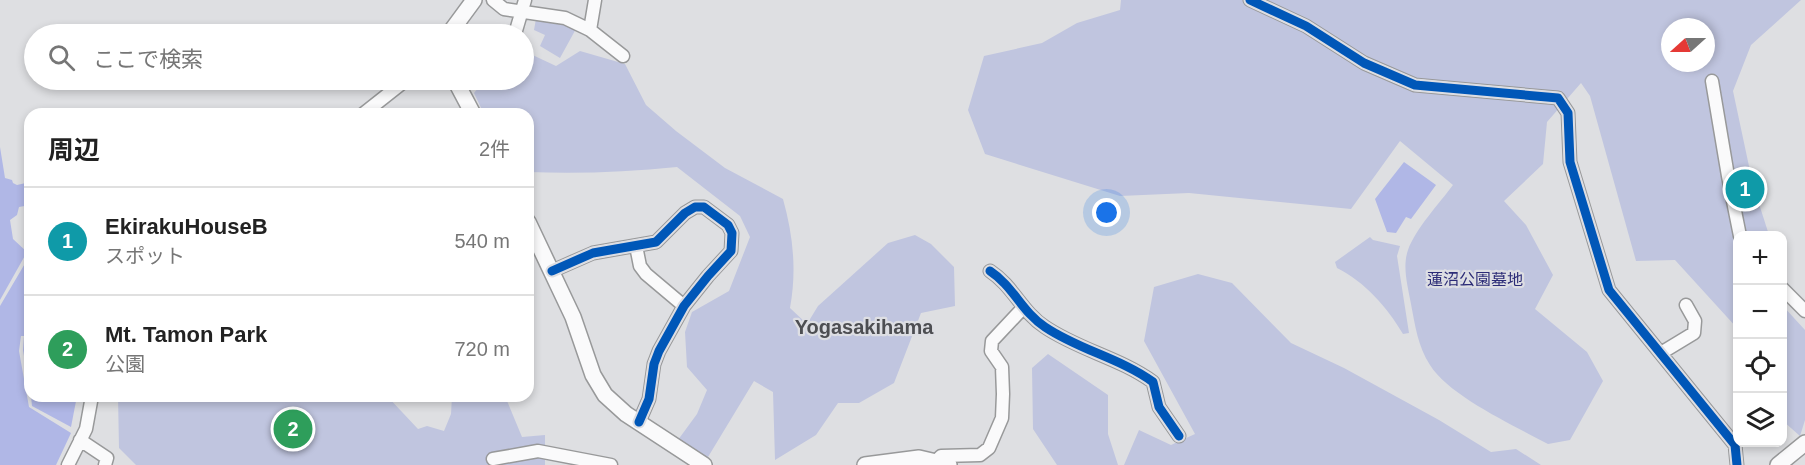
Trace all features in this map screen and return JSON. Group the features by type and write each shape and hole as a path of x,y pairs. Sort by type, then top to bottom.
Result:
{"main road":[{"path":"456,24 474,0"},
{"path":"463,90 471,108"},
{"path":"534,234 573,317 599,386 616,406 704,465"},
{"path":"1778,465 1805,443"},
{"path":"865,465 942,463"}],"street":[{"path":"493,0 504,9 523,6 565,18 590,30 623,56"},
{"path":"590,30 595,0"},
{"path":"1250,0 1306,26 1364,63 1415,85 1558,98 1568,113 1570,162 1609,290 1736,445 1737,465"},
{"path":"518,24 523,6"},
{"path":"1712,81 1739,231"},
{"path":"371,108 393,90"},
{"path":"552,271 593,254 656,242 685,213 695,207 704,207 728,225 732,232 731,251 684,306 659,351 654,364 649,399 639,422"},
{"path":"636,246 640,266 646,274 684,306"},
{"path":"990,271 1002,279 1023,308 1044,327 1108,356 1153,382 1159,407 1179,436"},
{"path":"1787,293 1805,311"},
{"path":"1661,353 1694,333 1695,321 1686,305"},
{"path":"942,463 941,456 980,455 989,448 1002,418 1003,394 1002,367 991,351 992,341 1023,308"},
{"path":"68,465 86,429 91,402"},
{"path":"80,440 107,458 105,465"},
{"path":"493,459 538,451 611,465"}],"green space":[{"name":"蓮沼公園墓地","path":"1121,0 1801,0 1751,45 1733,91 1753,185 1768,231 1733,231 1733,324 1675,260 1636,261 1590,96 1581,83 1547,122 1543,164 1504,201 1526,225 1553,275 1535,309 1587,352 1603,381 1570,440 1548,444 1467,399 1439,377 1426,358 1414,320 1406,277 1406,257 1416,233 1453,185 1400,141 1351,209 1189,193 1120,196 985,154 968,110 984,56 1042,43 1077,23 1120,10"},
{"path":"536,19 559,20 577,27 560,58 540,46 545,35 534,30"},
{"path":"580,51 625,64 646,105 676,131 725,168 783,199 793,253 790,308 807,324 818,306 888,243 915,235 931,244 954,267 955,306 921,313 894,383 859,403 838,403 816,435 775,460 773,392 754,381 708,457 675,444 697,414 707,390 687,367 685,332 692,312 729,291 750,237 740,216 677,167 602,172 534,172 534,108 481,108 474,93 477,90 534,90 534,56 556,66"},
{"path":"1370,237 1373,240 1400,246 1397,256 1409,333 1403,334 1390,314 1366,288 1337,268 1335,262"},
{"path":"1198,274 1232,283 1291,343 1344,368 1439,420 1491,452 1516,449 1541,465 1124,465 1139,430 1171,445 1195,434 1144,341 1154,287"},
{"path":"1787,310 1805,330 1805,420 1800,436 1787,425"},
{"path":"1048,354 1108,395 1108,434 1118,465 1057,465 1033,429 1032,368"},
{"path":"118,402 393,402 418,429 427,426 444,431 451,414 452,402 507,402 522,437 545,435 545,465 136,465 119,448"}],"water":[{"path":"0,147 5,178 17,185 24,183 24,206 19,207 17,215 10,220 13,239 24,249 24,257 0,300"},
{"path":"1404,162 1436,185 1411,219 1406,217 1396,233 1387,232 1375,199"},
{"path":"24,265 24,336 21,336 19,351 24,379 24,402 28,402 29,407 71,433 56,465 0,465 0,306"},
{"path":"32,402 76,402 71,427 32,406"}],"cycle path":[{"path":"1250,0 1306,26 1364,63 1415,85 1558,98 1568,113 1570,162 1609,290 1735,445 1737,465"},
{"path":"552,271 593,253 656,242 685,213 695,207 704,207 728,225 732,233 731,251 684,306 659,351 654,364 649,399 639,422"},
{"path":"990,271 1045,327 1153,382 1159,407 1179,436"}],"place":[{"name":"EkirakuHouseB","path":"1745,189"},
{"name":"Mt. Tamon Park","path":"293,429"}],"district":[{"name":"Yogasakihama","path":"864,327"}]}
